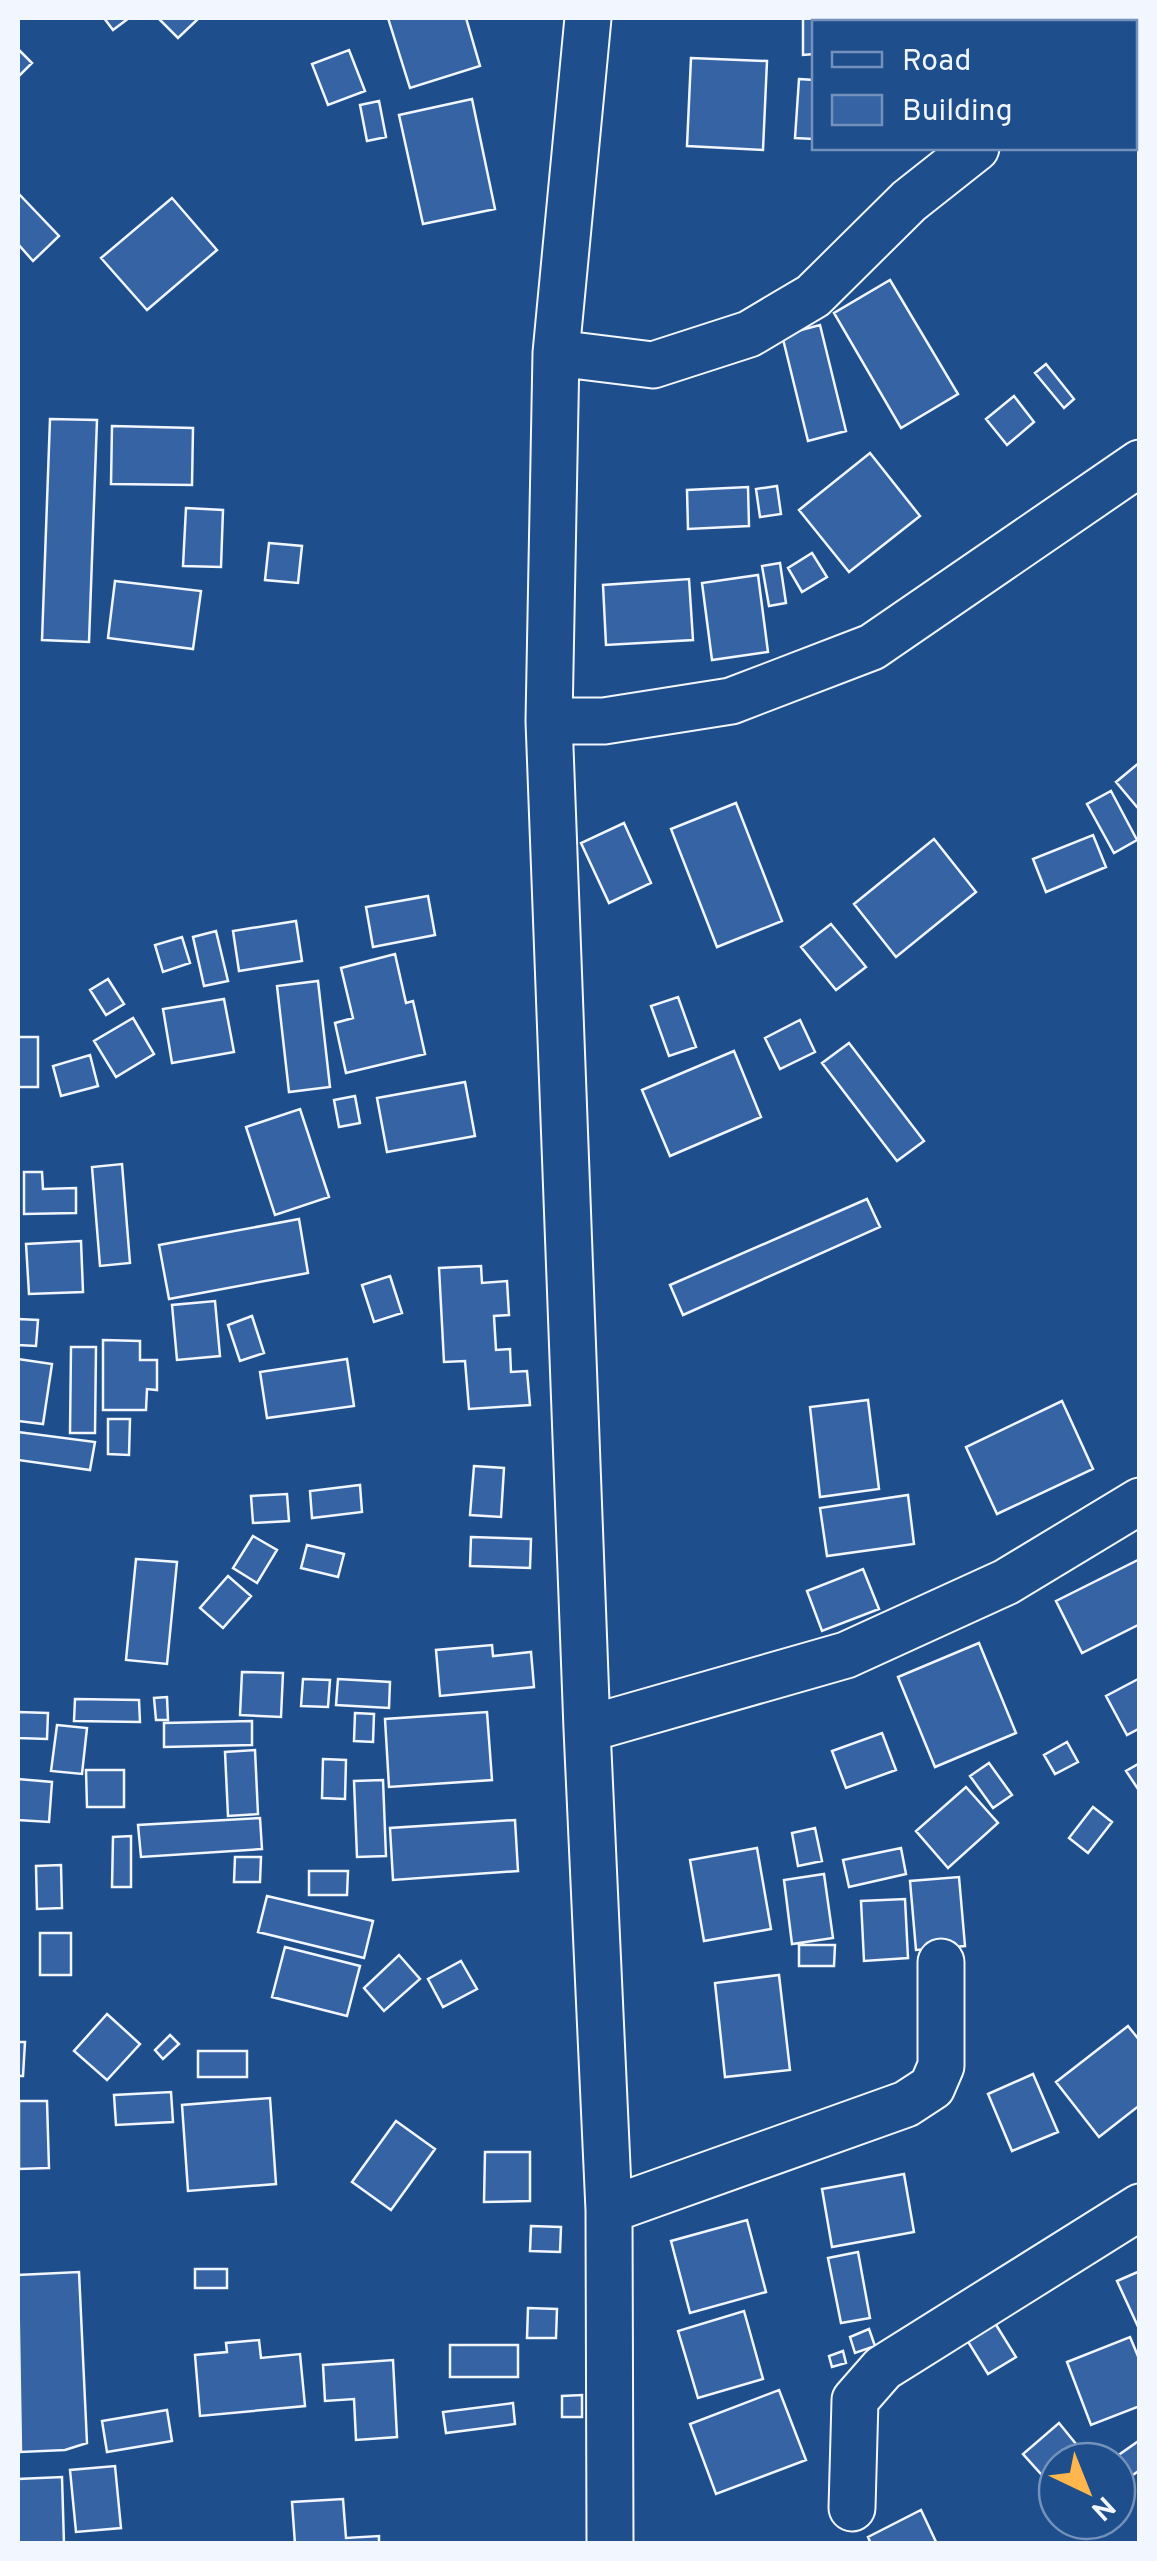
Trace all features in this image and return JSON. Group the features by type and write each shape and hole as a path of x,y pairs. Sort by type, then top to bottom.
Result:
{"street":[{"path":"588,18 556,353 548,722 609,2210 610,2544"},
{"path":"556,353 653,365 748,334 813,296 909,201 973,150"},
{"path":"548,722 604,721 731,701 872,647 1140,463"},
{"path":"587,1729 846,1655 1006,1582 1140,1501"},
{"path":"609,2210 906,2104 932,2086 941,2066 941,1962"},
{"path":"852,2508 855,2400 883,2368 1140,2208"}],"building":[{"path":"104,18 129,18 113,30"},
{"path":"158,18 199,18 178,38"},
{"path":"388,18 466,18 480,66 410,88"},
{"path":"803,18 826,18 812,20 812,54 803,55"},
{"path":"883,18 920,18 920,20"},
{"path":"18,49 32,63 18,77"},
{"path":"349,50 365,91 328,105 312,64"},
{"path":"691,58 767,61 763,150 687,146"},
{"path":"799,79 812,80 812,139 795,138"},
{"path":"472,99 495,209 423,224 399,115"},
{"path":"379,101 386,137 367,141 360,105"},
{"path":"18,193 59,236 33,261 18,244"},
{"path":"172,198 217,250 147,310 101,258"},
{"path":"890,280 958,394 901,428 834,313"},
{"path":"820,325 846,431 808,441 782,335"},
{"path":"1046,364 1074,399 1064,408 1035,373"},
{"path":"1014,396 1034,422 1007,445 986,419"},
{"path":"50,419 97,420 89,642 42,640"},
{"path":"112,426 193,428 192,485 111,484"},
{"path":"870,453 920,516 849,572 799,510"},
{"path":"777,486 781,514 760,517 756,489"},
{"path":"748,487 749,526 688,529 687,490"},
{"path":"186,508 223,510 221,567 183,566"},
{"path":"269,543 302,546 298,583 265,580"},
{"path":"812,553 827,577 802,592 788,568"},
{"path":"780,563 786,603 769,606 762,566"},
{"path":"758,575 768,652 712,660 702,583"},
{"path":"689,579 693,640 606,645 603,585"},
{"path":"115,581 201,591 193,649 108,638"},
{"path":"1140,762 1140,806 1137,807 1116,782"},
{"path":"1111,791 1137,840 1114,853 1087,804"},
{"path":"736,803 782,921 717,947 671,829"},
{"path":"624,823 651,883 609,903 581,843"},
{"path":"1093,835 1106,867 1046,892 1033,859"},
{"path":"934,839 976,892 896,957 854,904"},
{"path":"428,896 435,935 373,947 366,907"},
{"path":"296,921 302,961 239,971 233,931"},
{"path":"831,924 866,967 836,990 801,947"},
{"path":"216,931 228,981 204,986 193,937"},
{"path":"182,937 190,963 163,972 155,945"},
{"path":"395,954 406,1003 413,1001 425,1054 346,1073 335,1023 353,1018 341,968"},
{"path":"108,979 124,1004 106,1015 90,990"},
{"path":"318,981 330,1087 289,1092 277,986"},
{"path":"678,997 696,1047 669,1056 651,1006"},
{"path":"224,999 234,1052 172,1063 163,1009"},
{"path":"133,1018 154,1054 116,1077 94,1041"},
{"path":"800,1020 815,1052 780,1069 765,1038"},
{"path":"18,1037 38,1037 38,1087 18,1087"},
{"path":"849,1043 924,1141 897,1161 822,1063"},
{"path":"734,1051 761,1117 670,1156 642,1090"},
{"path":"90,1055 98,1086 61,1096 53,1066"},
{"path":"465,1082 475,1136 387,1152 377,1098"},
{"path":"355,1096 360,1123 339,1127 334,1100"},
{"path":"300,1109 329,1197 275,1215 246,1127"},
{"path":"122,1164 130,1263 100,1266 92,1167"},
{"path":"24,1172 42,1172 43,1189 76,1188 76,1213 24,1214"},
{"path":"867,1199 880,1227 683,1315 670,1285"},
{"path":"299,1219 308,1273 169,1299 159,1245"},
{"path":"81,1241 83,1292 29,1294 26,1244"},
{"path":"481,1266 482,1283 507,1281 509,1315 494,1316 496,1350 510,1349 511,1372 527,1371 530,1405 469,1409 465,1361 444,1362 439,1268"},
{"path":"390,1276 402,1313 374,1322 362,1285"},
{"path":"215,1301 220,1356 177,1360 172,1305"},
{"path":"252,1316 264,1353 240,1361 228,1325"},
{"path":"18,1319 38,1320 36,1346 18,1345"},
{"path":"103,1340 140,1341 140,1360 157,1360 157,1390 147,1389 146,1410 103,1410"},
{"path":"71,1347 96,1347 95,1433 70,1433"},
{"path":"18,1359 52,1364 43,1424 18,1421"},
{"path":"347,1359 354,1406 267,1418 260,1372"},
{"path":"868,1400 879,1489 820,1497 810,1407"},
{"path":"1062,1401 1093,1469 997,1514 966,1447"},
{"path":"108,1419 130,1419 129,1455 108,1454"},
{"path":"18,1432 95,1442 90,1470 18,1460"},
{"path":"474,1466 504,1468 501,1517 470,1515"},
{"path":"360,1485 362,1512 312,1518 310,1491"},
{"path":"287,1494 289,1521 253,1523 251,1496"},
{"path":"908,1495 914,1544 827,1556 820,1508"},
{"path":"253,1536 277,1550 257,1583 233,1568"},
{"path":"471,1537 531,1539 530,1568 470,1566"},
{"path":"307,1545 344,1554 338,1577 301,1568"},
{"path":"136,1559 177,1562 167,1664 126,1660"},
{"path":"1140,1559 1140,1624 1082,1653 1056,1601"},
{"path":"863,1569 879,1609 822,1631 807,1591"},
{"path":"228,1576 251,1596 223,1628 200,1608"},
{"path":"979,1643 1016,1733 935,1767 898,1677"},
{"path":"492,1645 493,1656 531,1652 534,1687 440,1696 436,1650"},
{"path":"242,1672 283,1673 281,1717 240,1715"},
{"path":"1140,1678 1140,1728 1127,1735 1106,1696"},
{"path":"303,1679 330,1680 328,1707 301,1706"},
{"path":"338,1679 390,1682 389,1708 336,1705"},
{"path":"167,1697 168,1720 156,1720 154,1698"},
{"path":"75,1699 139,1700 140,1722 74,1721"},
{"path":"18,1712 48,1713 47,1739 18,1738"},
{"path":"487,1712 492,1780 389,1787 385,1719"},
{"path":"355,1713 374,1714 373,1742 354,1741"},
{"path":"252,1721 252,1745 164,1747 164,1723"},
{"path":"57,1725 87,1728 82,1774 51,1771"},
{"path":"882,1733 896,1770 846,1788 832,1751"},
{"path":"1067,1742 1078,1762 1055,1774 1044,1755"},
{"path":"255,1750 258,1814 228,1816 225,1752"},
{"path":"323,1759 346,1760 345,1799 322,1798"},
{"path":"989,1763 1012,1795 993,1808 970,1776"},
{"path":"1140,1763 1140,1792 1126,1771"},
{"path":"86,1770 124,1770 124,1807 87,1807"},
{"path":"18,1779 52,1782 49,1822 18,1820"},
{"path":"383,1780 386,1856 357,1857 354,1781"},
{"path":"966,1787 998,1823 948,1868 916,1831"},
{"path":"1093,1807 1112,1822 1088,1853 1069,1838"},
{"path":"260,1818 262,1849 141,1857 138,1825"},
{"path":"515,1820 518,1871 393,1880 390,1828"},
{"path":"815,1828 822,1861 798,1866 792,1833"},
{"path":"131,1836 131,1887 112,1887 113,1837"},
{"path":"757,1848 771,1929 704,1941 690,1860"},
{"path":"901,1848 906,1874 849,1887 843,1860"},
{"path":"235,1857 261,1857 260,1882 234,1882"},
{"path":"61,1865 62,1908 37,1909 36,1866"},
{"path":"309,1871 348,1871 347,1895 309,1895"},
{"path":"824,1874 833,1938 792,1944 784,1880"},
{"path":"959,1877 965,1946 916,1950 910,1881"},
{"path":"267,1896 373,1921 364,1958 258,1932"},
{"path":"905,1899 908,1958 864,1961 861,1901"},
{"path":"40,1933 71,1933 71,1975 40,1975"},
{"path":"799,1945 835,1945 834,1966 799,1966"},
{"path":"285,1947 360,1966 347,2016 272,1997"},
{"path":"399,1955 420,1979 384,2011 364,1988"},
{"path":"461,1961 477,1989 443,2007 428,1979"},
{"path":"779,1975 790,2070 725,2077 715,1983"},
{"path":"107,2014 140,2044 107,2080 74,2051"},
{"path":"1128,2026 1140,2041 1140,2105 1099,2137 1056,2082"},
{"path":"170,2035 179,2044 163,2059 155,2050"},
{"path":"18,2042 25,2042 23,2076 18,2076"},
{"path":"198,2051 247,2051 247,2077 198,2077"},
{"path":"1033,2074 1058,2132 1012,2151 988,2094"},
{"path":"171,2092 173,2122 116,2125 114,2095"},
{"path":"270,2098 276,2184 188,2191 182,2105"},
{"path":"19,2101 47,2101 49,2168 19,2169"},
{"path":"396,2121 435,2149 391,2210 352,2182"},
{"path":"485,2152 530,2152 530,2201 484,2202"},
{"path":"904,2174 914,2232 832,2247 822,2189"},
{"path":"747,2220 766,2292 690,2313 671,2241"},
{"path":"531,2226 561,2227 560,2252 530,2251"},
{"path":"858,2252 870,2318 841,2323 828,2258"},
{"path":"195,2269 227,2269 227,2288 195,2288"},
{"path":"1140,2271 1140,2331 1117,2281"},
{"path":"79,2272 87,2443 65,2450 21,2452 18,2275"},
{"path":"528,2308 557,2309 556,2338 527,2338"},
{"path":"744,2311 763,2379 698,2398 678,2331"},
{"path":"990,2315 1016,2357 988,2374 962,2332"},
{"path":"869,2329 875,2346 855,2353 850,2337"},
{"path":"1130,2337 1140,2361 1140,2406 1091,2425 1067,2362"},
{"path":"259,2340 261,2358 300,2354 305,2406 200,2416 195,2355 227,2352 226,2343"},
{"path":"450,2345 518,2345 518,2377 450,2377"},
{"path":"843,2351 846,2363 832,2367 829,2356"},
{"path":"393,2360 397,2437 356,2440 354,2399 325,2401 323,2365"},
{"path":"779,2390 806,2460 716,2494 690,2424"},
{"path":"582,2395 582,2417 562,2417 562,2396"},
{"path":"513,2403 515,2424 446,2433 443,2412"},
{"path":"167,2410 172,2441 107,2452 102,2421"},
{"path":"1059,2423 1074,2441 1038,2441"},
{"path":"1140,2440 1137,2472 1137,2442"},
{"path":"1037,2442 1037,2470 1023,2454"},
{"path":"115,2466 121,2528 76,2532 70,2470"},
{"path":"62,2477 64,2544 18,2544 18,2479"},
{"path":"343,2499 346,2538 379,2536 379,2544 295,2544 292,2502"},
{"path":"921,2510 937,2544 871,2544 868,2537"}]}
